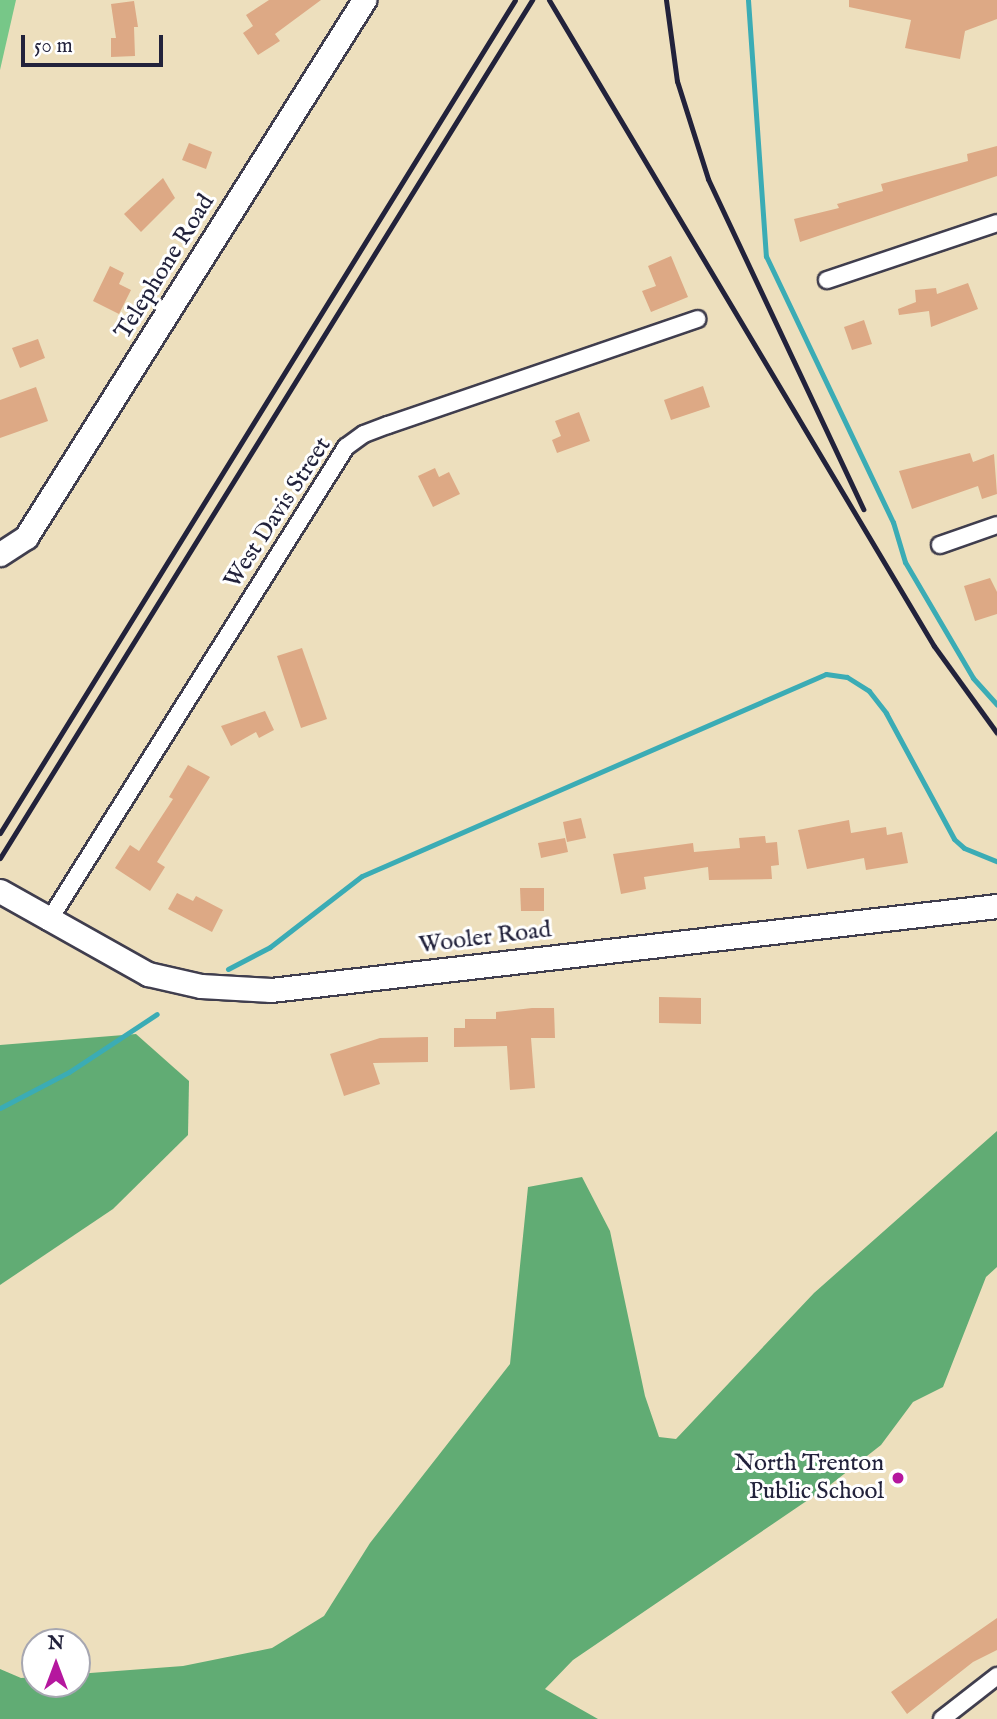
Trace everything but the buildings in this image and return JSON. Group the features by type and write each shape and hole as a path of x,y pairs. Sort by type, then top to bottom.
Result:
{"street":[{"name":"Telephone Road","path":"0,554 26,537 364,0"},
{"path":"827,280 997,223"},
{"name":"West Davis Street","path":"48,922 346,447 388,425 697,319"},
{"path":"940,545 997,525"},
{"name":"Wooler Road","path":"0,891 48,922 148,974 209,987 271,990 997,906"},
{"path":"942,1719 997,1676"}],"green space":[{"path":"0,0 16,0 0,70"},
{"path":"136,1034 189,1081 188,1135 113,1209 0,1285 0,1045"},
{"path":"997,1131 997,1267 986,1277 943,1387 913,1402 881,1445 830,1485 573,1660 545,1689 598,1719 0,1719 0,1669 21,1678 21,1698 91,1698 91,1673 183,1666 272,1648 324,1616 370,1543 510,1364 528,1187 582,1177 610,1231 645,1396 659,1437 676,1439 814,1293"}],"waterway":[{"path":"748,0 766,256 893,522 905,562 973,678 997,705"},
{"path":"228,969 270,947 362,876 826,674 847,677 869,691 886,713 954,839 964,848 997,861"},
{"path":"0,1108 69,1072 157,1014"}],"railway":[{"path":"0,833 515,0"},
{"path":"0,858 532,0"},
{"path":"549,0 934,646 997,733"},
{"path":"666,0 677,81 708,179 863,509"}],"place":[{"name":"North Trenton Public School","path":"898,1478"}]}
